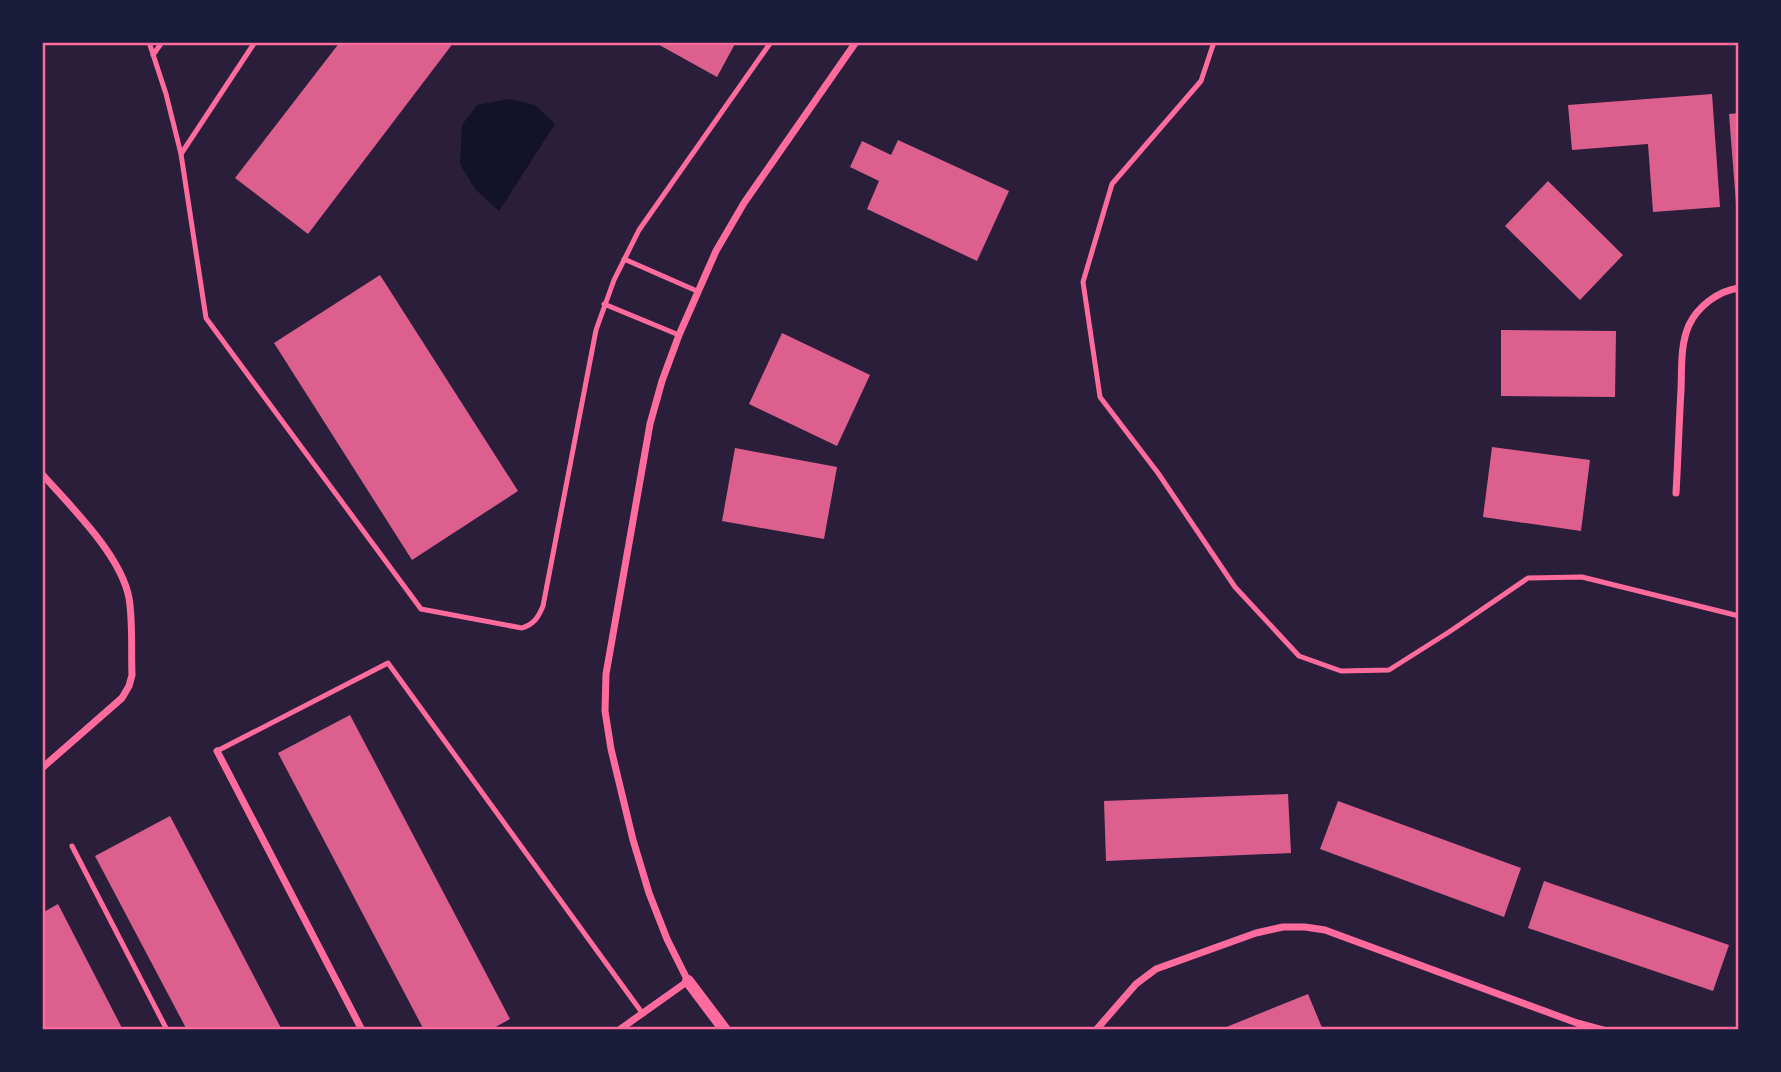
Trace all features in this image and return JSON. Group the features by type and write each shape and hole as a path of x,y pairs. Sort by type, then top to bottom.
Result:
{"street":[{"path":"724,1030 688,981 667,939 649,892 632,840 611,750 606,711 606,674 650,424 679,335 716,251 744,202 856,42"},
{"path":"1676,493 1683,349 1689,325 1713,297 1729,289 1739,288"},
{"path":"42,474 89,527 118,567 129,599 132,675 122,698 42,768"},
{"path":"217,751 362,1030"},
{"path":"1096,1030 1136,984 1156,969 1256,933 1283,927 1325,930 1577,1023 1603,1030"},
{"path":"619,1030 688,981"}],"lane":[{"path":"149,42 181,153 206,318 421,609 522,628 539,617 543,606 596,330 604,304 639,230 771,42"},
{"path":"153,55 162,42"},
{"path":"181,153 255,42"},
{"path":"1214,42 1201,81 1112,184 1083,282 1100,397 1158,473 1235,587 1298,656 1342,671 1389,670 1528,578 1582,577 1739,616"},
{"path":"624,259 697,290"},
{"path":"604,304 679,335"},
{"path":"217,751 388,663 643,1014"},
{"path":"72,846 167,1030"}],"shaded area":[{"path":"42,42 1739,42 1739,1030 42,1030"},
{"path":"509,99 535,105 555,124 499,211 475,189 460,164 462,125 477,105"}],"building":[{"path":"340,42 454,42 308,234 235,178"},
{"path":"654,42 736,42 717,77"},
{"path":"1712,94 1720,207 1653,212 1648,144 1572,150 1568,105"},
{"path":"1739,113 1739,216 1737,216 1729,114"},
{"path":"898,140 1009,191 977,261 867,209 879,181 850,167 862,141 891,155"},
{"path":"1548,181 1623,255 1580,300 1505,226"},
{"path":"380,275 518,491 412,560 274,343"},
{"path":"1501,330 1616,331 1615,397 1501,396"},
{"path":"782,333 870,375 837,446 749,404"},
{"path":"1492,447 1590,460 1581,531 1483,517"},
{"path":"735,448 837,467 824,539 722,521"},
{"path":"350,715 510,1019 490,1030 424,1030 278,753"},
{"path":"1288,794 1291,853 1106,861 1104,801"},
{"path":"1338,801 1521,868 1504,917 1320,849"},
{"path":"170,816 282,1030 187,1030 95,856"},
{"path":"1544,881 1729,945 1713,991 1528,928"},
{"path":"58,904 123,1030 42,1030 42,913"},
{"path":"1308,994 1323,1030 1219,1030"}]}
